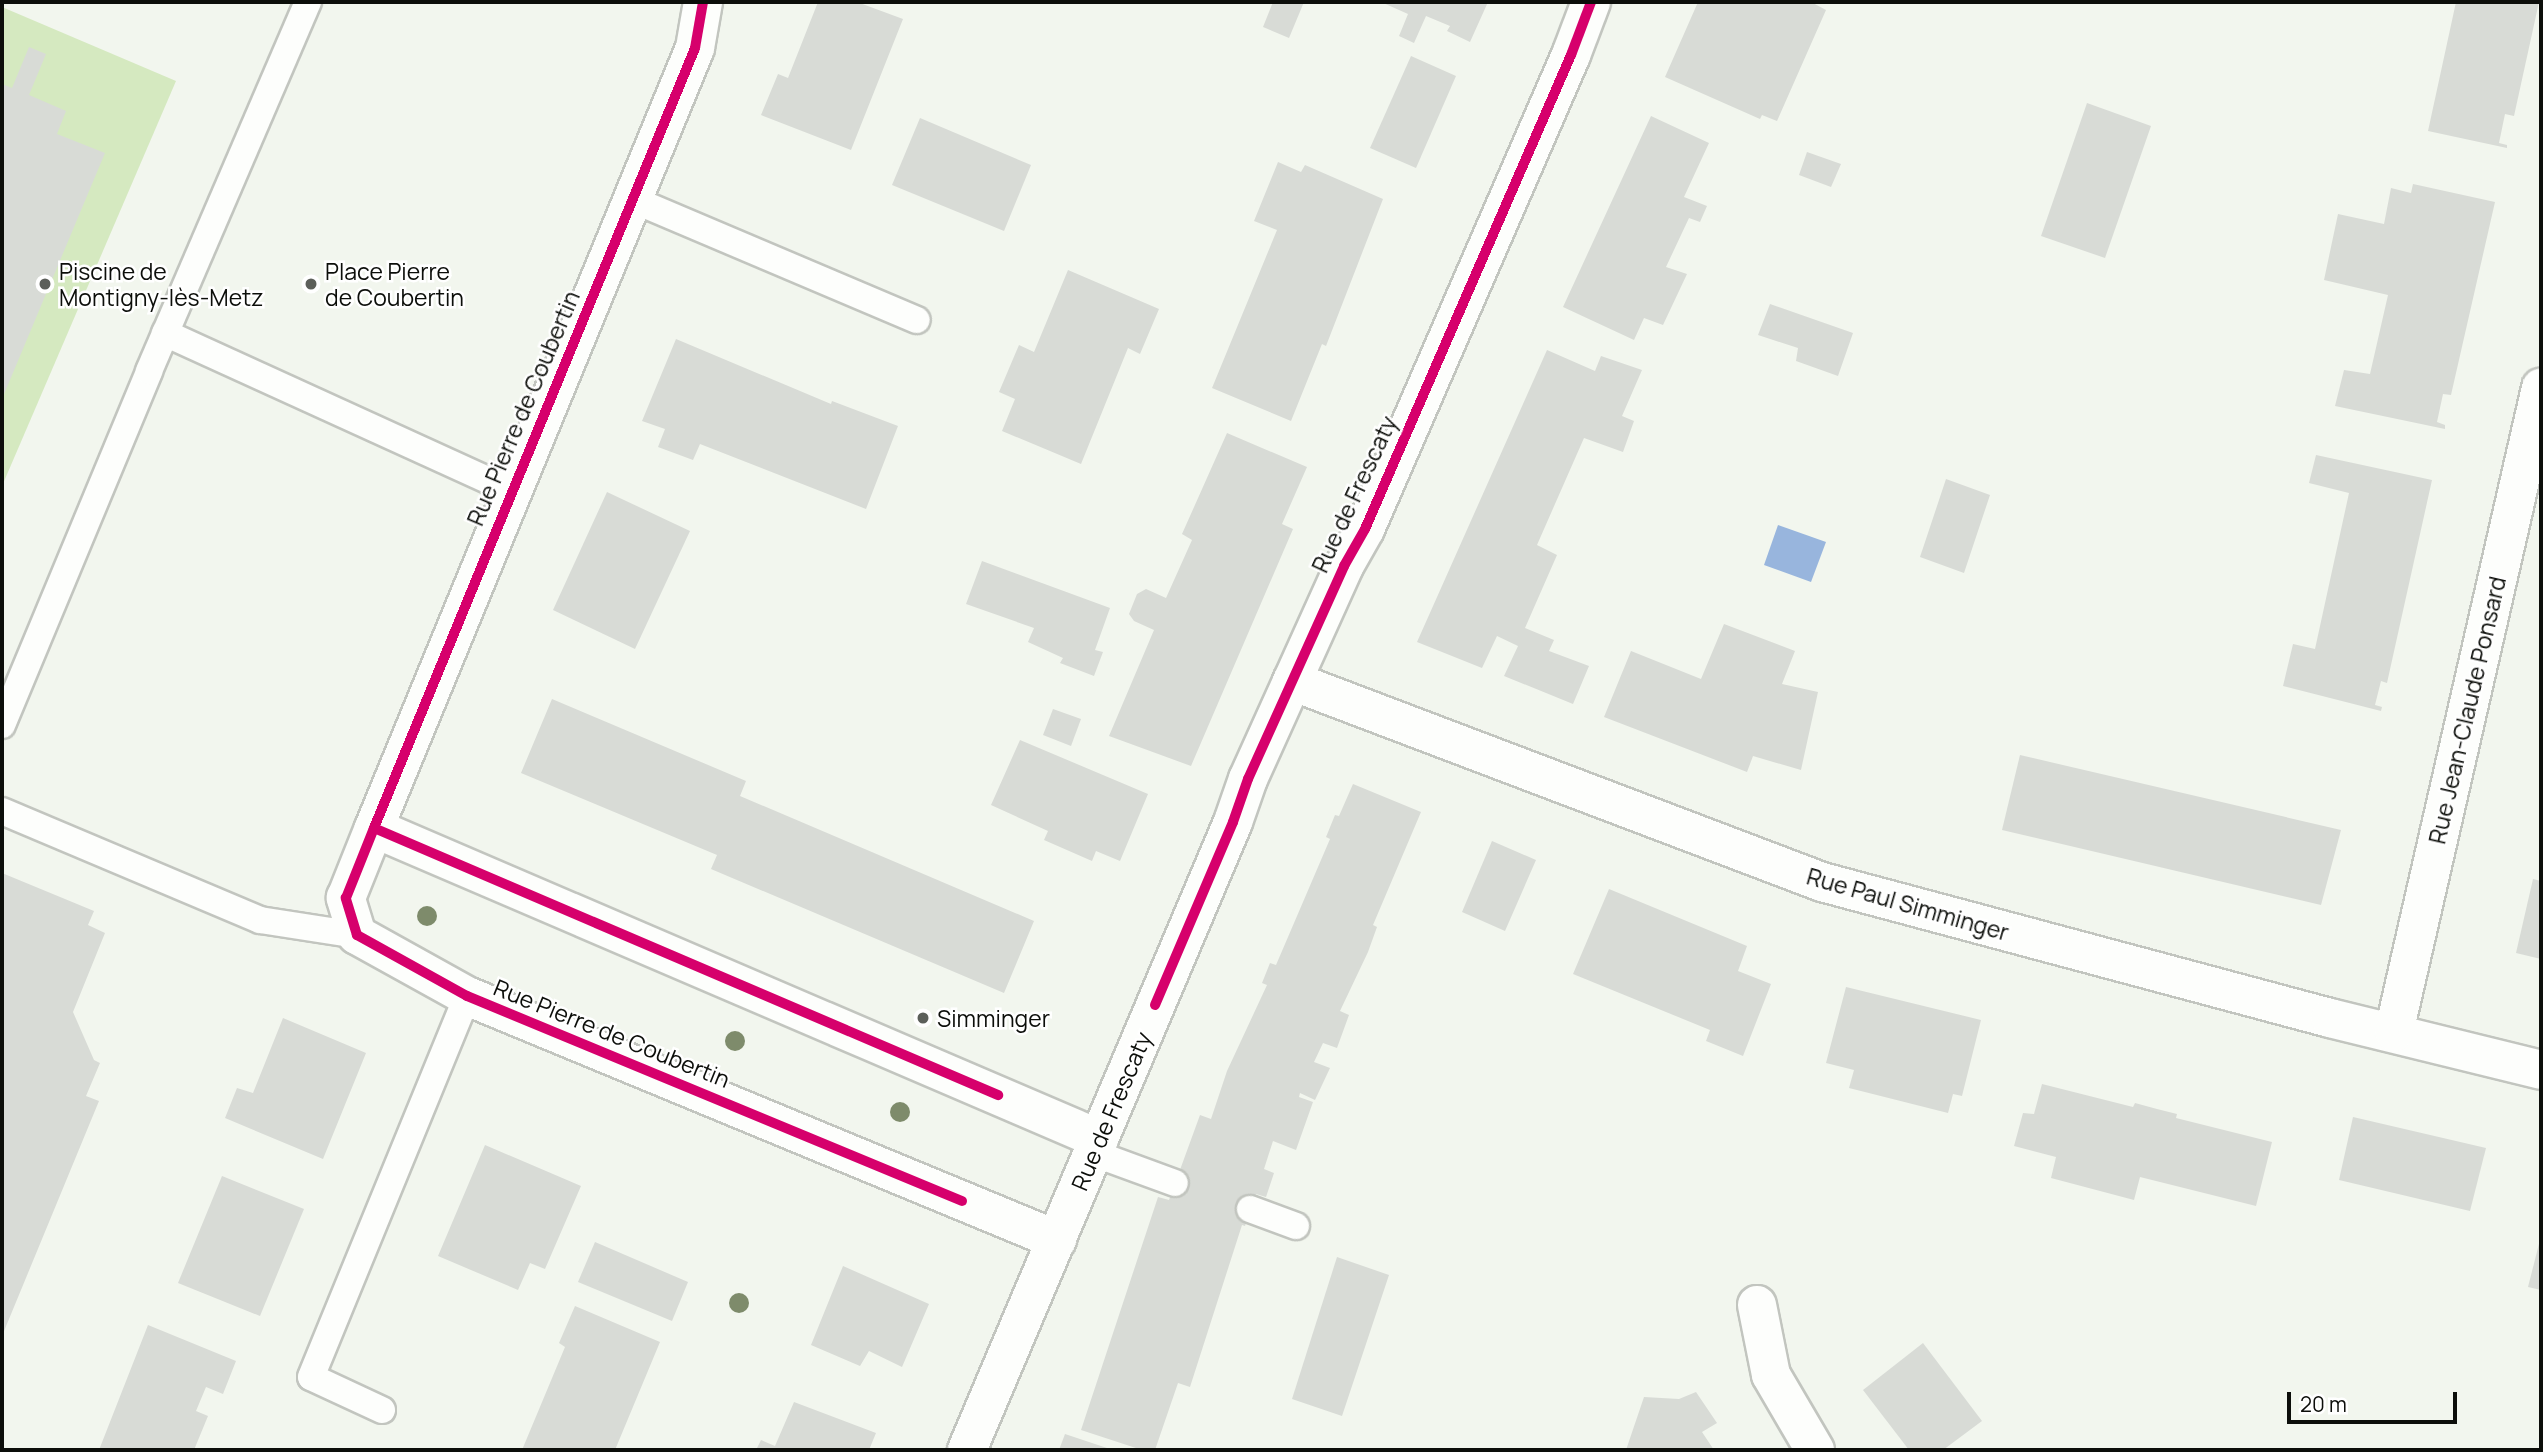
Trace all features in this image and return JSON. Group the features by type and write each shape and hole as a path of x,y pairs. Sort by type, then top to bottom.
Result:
{"street":[{"name":"Rue Pierre de Coubertin","path":"703,2 695,48 345,898 357,935 467,996 1057,1240"},
{"name":"Rue de Frescaty","path":"967,1450 1233,822 1248,779 1344,566 1365,529 1565,68 1591,2"},
{"name":"Rue Jean-Claude Ponsard","path":"2394,1032 2541,388"},
{"name":"Rue Paul Simminger","path":"1292,681 1822,882 2541,1070"},
{"path":"374,828 1096,1146"},
{"path":"1757,1306 1771,1375 1815,1450"}],"lane":[{"path":"2,725 165,333 308,2"},
{"path":"634,200 917,320"},
{"path":"165,333 511,491"},
{"path":"2,811 260,920 357,935"},
{"name":"Rue Pierre de Coubertin","path":"382,1410 311,1377 467,996"},
{"path":"1096,1146 1175,1183"},
{"path":"1250,1209 1296,1226"}],"green space":[{"name":"Piscine de Montigny-lès-Metz","path":"2,7 176,81 2,486"}],"water":[{"path":"1778,525 1826,542 1811,582 1764,565"}],"building":[{"path":"818,2 857,2 903,19 851,150 761,115 778,74 788,78"},
{"path":"1273,2 1304,2 1289,38 1263,27"},
{"path":"1381,2 1488,2 1470,42 1447,31 1450,26 1426,16 1414,43 1399,36 1408,14"},
{"path":"1698,2 1811,2 1826,10 1777,121 1762,115 1760,119 1665,77"},
{"path":"2456,2 2539,2 2514,116 2505,114 2499,143 2507,145 2507,148 2428,131"},
{"path":"29,47 46,54 29,95 66,111 57,134 105,153 2,399 2,84 12,88"},
{"path":"1411,56 1456,76 1416,168 1370,148"},
{"path":"2087,103 2151,126 2105,258 2041,236"},
{"path":"1651,116 1709,143 1684,197 1707,206 1700,222 1689,218 1666,267 1687,274 1663,325 1644,318 1634,340 1563,307"},
{"path":"920,118 1031,165 1004,231 892,185"},
{"path":"1807,152 1841,164 1831,187 1799,175"},
{"path":"1278,162 1301,172 1305,165 1383,199 1326,346 1322,344 1291,421 1212,388 1277,230 1254,221"},
{"path":"2413,184 2495,202 2451,395 2443,394 2437,422 2445,425 2445,429 2335,406 2344,370 2370,374 2388,295 2324,280 2338,214 2384,224 2391,188 2411,193"},
{"path":"1068,270 1159,309 1140,354 1128,348 1081,464 1002,431 1015,399 999,392 1019,345 1034,352"},
{"path":"1770,304 1853,333 1838,376 1796,361 1798,348 1758,335"},
{"path":"676,339 831,404 832,401 898,426 866,509 700,444 693,460 658,447 665,429 642,421"},
{"path":"1547,350 1595,371 1601,356 1642,370 1622,416 1634,421 1623,452 1584,438 1537,545 1557,555 1525,628 1554,640 1549,651 1589,666 1573,704 1504,676 1518,646 1497,636 1482,668 1417,642"},
{"path":"1227,433 1307,467 1282,524 1293,529 1191,766 1109,736 1154,630 1134,621 1129,614 1137,594 1146,589 1166,598 1192,540 1182,534"},
{"path":"2316,455 2432,480 2387,683 2381,681 2375,705 2382,707 2381,711 2283,686 2293,644 2315,649 2349,493 2309,483"},
{"path":"1946,479 1990,495 1964,573 1920,557"},
{"path":"607,492 690,531 635,649 553,610"},
{"path":"982,561 1110,608 1095,650 1103,652 1094,676 1060,663 1063,658 1028,642 1034,628 966,604"},
{"path":"1724,624 1795,651 1782,684 1818,692 1801,770 1753,756 1747,772 1604,717 1631,651 1701,679"},
{"path":"552,699 746,781 740,796 1034,921 1004,993 711,869 717,855 521,773"},
{"path":"1053,709 1081,719 1071,746 1043,735"},
{"path":"1020,740 1148,794 1120,861 1096,851 1092,861 1044,840 1048,831 991,805"},
{"path":"2020,755 2341,830 2321,905 2002,830"},
{"path":"1353,784 1421,812 1373,925 1377,927 1368,952 1340,1011 1349,1015 1337,1048 1323,1043 1314,1062 1330,1068 1315,1100 1300,1093 1299,1097 1313,1102 1296,1150 1273,1141 1264,1169 1274,1173 1266,1197 1256,1194 1245,1226 1242,1225 1190,1387 1178,1383 1155,1450 1142,1450 1081,1430 1158,1197 1169,1200 1200,1115 1211,1119 1227,1071 1267,985 1262,983 1270,963 1276,965 1330,839 1326,837 1335,815 1339,816"},
{"path":"1492,841 1536,860 1505,931 1462,912"},
{"path":"2,873 94,911 88,925 105,933 73,1012 94,1060 100,1063 86,1096 99,1101 2,1336"},
{"path":"2533,879 2541,881 2541,959 2516,953"},
{"path":"1609,889 1747,946 1738,971 1771,984 1743,1056 1706,1041 1710,1030 1573,974"},
{"path":"1846,987 1981,1020 1962,1096 1953,1094 1948,1113 1849,1088 1854,1070 1826,1063"},
{"path":"283,1018 366,1053 323,1159 225,1118 237,1088 253,1093"},
{"path":"2042,1084 2133,1107 2135,1103 2177,1114 2176,1118 2272,1142 2256,1206 2140,1177 2134,1200 2051,1178 2056,1157 2014,1146 2023,1113 2034,1114"},
{"path":"2353,1117 2486,1148 2470,1211 2339,1180"},
{"path":"485,1145 581,1186 545,1269 530,1263 518,1290 438,1256"},
{"path":"222,1176 304,1209 260,1316 178,1283"},
{"path":"2541,1236 2541,1290 2528,1287"},
{"path":"595,1242 688,1282 672,1321 578,1282"},
{"path":"1337,1257 1389,1275 1342,1416 1292,1399"},
{"path":"843,1266 929,1304 902,1367 869,1351 860,1366 811,1345"},
{"path":"575,1306 660,1342 615,1450 522,1450 565,1347 559,1343"},
{"path":"148,1325 236,1361 223,1394 206,1387 196,1411 208,1416 194,1450 99,1450"},
{"path":"1923,1343 1982,1421 1943,1450 1909,1450 1863,1390"},
{"path":"1696,1392 1717,1423 1702,1432 1714,1450 1626,1450 1644,1397 1679,1399"},
{"path":"794,1402 876,1433 869,1450 756,1450 761,1440 775,1446"},
{"path":"1065,1434 1113,1450 1059,1450"}],"cycle path":[{"path":"374,828 695,48 703,2"},
{"path":"1155,1005 1233,822 1248,779 1344,566 1365,529 1571,55 1591,2"},
{"path":"962,1201 467,996 357,935 346,898 374,828 998,1095"}],"place":[{"name":"Piscine de Montigny-lès-Metz","path":"45,284"},
{"name":"Place Pierre de Coubertin","path":"311,284"},
{"name":"Simminger","path":"923,1018"}]}
